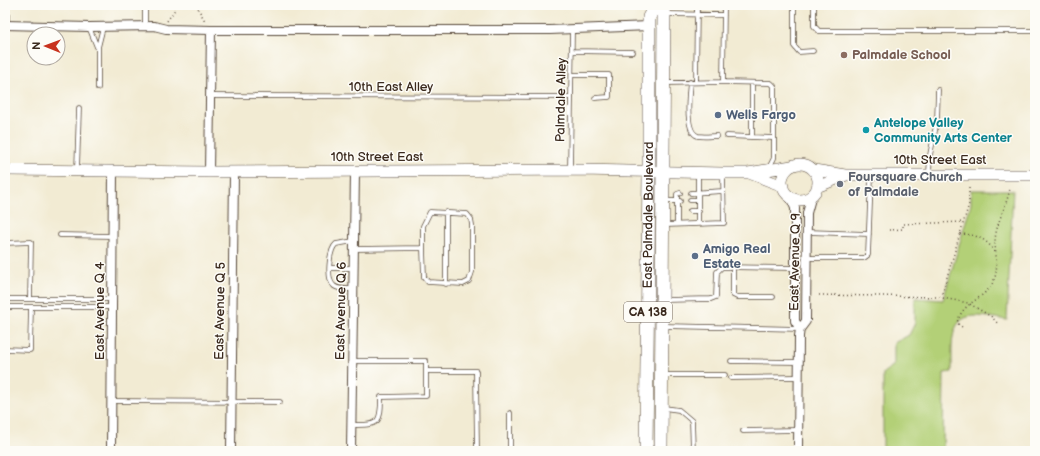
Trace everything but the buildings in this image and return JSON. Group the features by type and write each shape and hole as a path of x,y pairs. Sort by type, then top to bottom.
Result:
{"highway":[{"name":"East Palmdale Boulevard","path":"646,451 650,172 649,17 659,8"},
{"name":"East Palmdale Boulevard","path":"659,8 664,83 661,451"}],"main road":[{"path":"803,164 814,170 818,181 814,191 805,199 799,199 786,191 784,175 792,166 803,164"},
{"name":"10th Street East","path":"5,170 209,172 570,170 664,173 748,173 792,166"},
{"name":"10th Street East","path":"814,170 845,176 871,174 1035,175"},
{"name":"10th Street East","path":"748,173 786,191"},
{"name":"10th Street East","path":"814,191 845,176"}],"street":[{"path":"6,25 89,27 145,25 162,28 210,30 572,30 649,26"},
{"path":"209,172 210,30"},
{"name":"East Avenue Q 4","path":"111,451 113,170"},
{"name":"East Avenue Q 5","path":"231,451 234,172"},
{"name":"East Avenue Q 6","path":"351,451 355,172"},
{"name":"East Avenue Q 9","path":"786,191 794,208 795,320 800,329 798,451"},
{"name":"East Avenue Q 9","path":"800,329 806,321 807,213 814,191"}],"lane":[{"path":"6,25 7,5"},
{"path":"145,5 145,25"},
{"path":"696,82 697,5"},
{"path":"723,82 724,5"},
{"path":"794,5 794,46 799,52 813,51"},
{"path":"814,5 814,26 819,31 1035,31"},
{"path":"659,8 697,15 724,15"},
{"path":"89,27 98,47"},
{"path":"98,88 98,47 103,27"},
{"name":"Palmdale Alley","path":"570,170 572,30"},
{"path":"572,51 633,52"},
{"path":"572,75 609,74 609,98 595,98"},
{"path":"690,82 689,125 692,133 698,136 717,136"},
{"path":"664,83 771,83 774,86 774,158 768,169"},
{"path":"752,83 752,137"},
{"path":"929,174 930,155 937,121 938,90"},
{"name":"10th East Alley","path":"210,96 571,97"},
{"path":"77,170 79,108"},
{"path":"727,136 773,138"},
{"path":"5,170 5,185"},
{"path":"698,173 698,224"},
{"path":"663,225 724,223 723,173"},
{"path":"807,258 864,258 868,255 871,174"},
{"path":"691,193 723,191"},
{"path":"677,224 677,194 680,193"},
{"path":"690,200 698,200"},
{"path":"663,201 678,201"},
{"path":"690,211 699,211"},
{"path":"430,212 446,212 467,214 472,219 472,272 471,278 467,284 433,284 425,280 423,226 427,215 430,212"},
{"path":"446,212 446,284"},
{"path":"807,232 869,234"},
{"path":"60,235 112,236"},
{"path":"5,243 31,242 30,299"},
{"path":"354,289 341,289 333,286 331,282 330,268 332,248 339,242 354,245 424,248"},
{"path":"663,300 711,300 716,297 717,272 722,267 795,268"},
{"path":"733,267 733,295 737,297 773,297"},
{"path":"330,268 354,268"},
{"path":"5,299 112,303"},
{"path":"5,307 112,303"},
{"path":"5,349 30,350 31,307"},
{"path":"663,326 800,329"},
{"path":"352,425 372,425 376,422 381,410 381,397 426,396 426,361 353,361"},
{"path":"731,361 799,362"},
{"path":"426,371 476,371 477,451"},
{"path":"662,375 725,375"},
{"path":"731,378 799,377"},
{"path":"112,401 280,402"},
{"path":"662,407 680,410 690,418 693,428 693,451"},
{"path":"510,413 510,451"},
{"path":"743,431 798,430"}],"path":[{"path":"162,28 174,11 174,5"},
{"path":"196,5 210,30"},
{"path":"941,297 969,204 969,188"},
{"path":"962,326 957,323 958,317 968,303 980,298 988,291 994,279 997,226 1008,201 1010,188"},
{"path":"889,230 903,229 903,224 964,222"},
{"path":"960,234 979,237 992,248 996,254"},
{"path":"819,295 896,295 941,297 968,303 992,317 998,324"}],"green space":[{"path":"971,190 1013,190 1007,320 975,316 966,318 959,322 955,329 952,346 952,372 944,373 943,451 883,451 883,373 894,365 894,343 909,335 915,323 915,298 943,300 971,204"}],"place":[{"name":"Palmdale School","path":"844,55"},
{"name":"Wells Fargo","path":"718,115"},
{"name":"Antelope Valley Community Arts Center","path":"866,130"},
{"name":"Foursquare Church of Palmdale","path":"840,184"},
{"name":"Amigo Real Estate","path":"695,256"}]}
